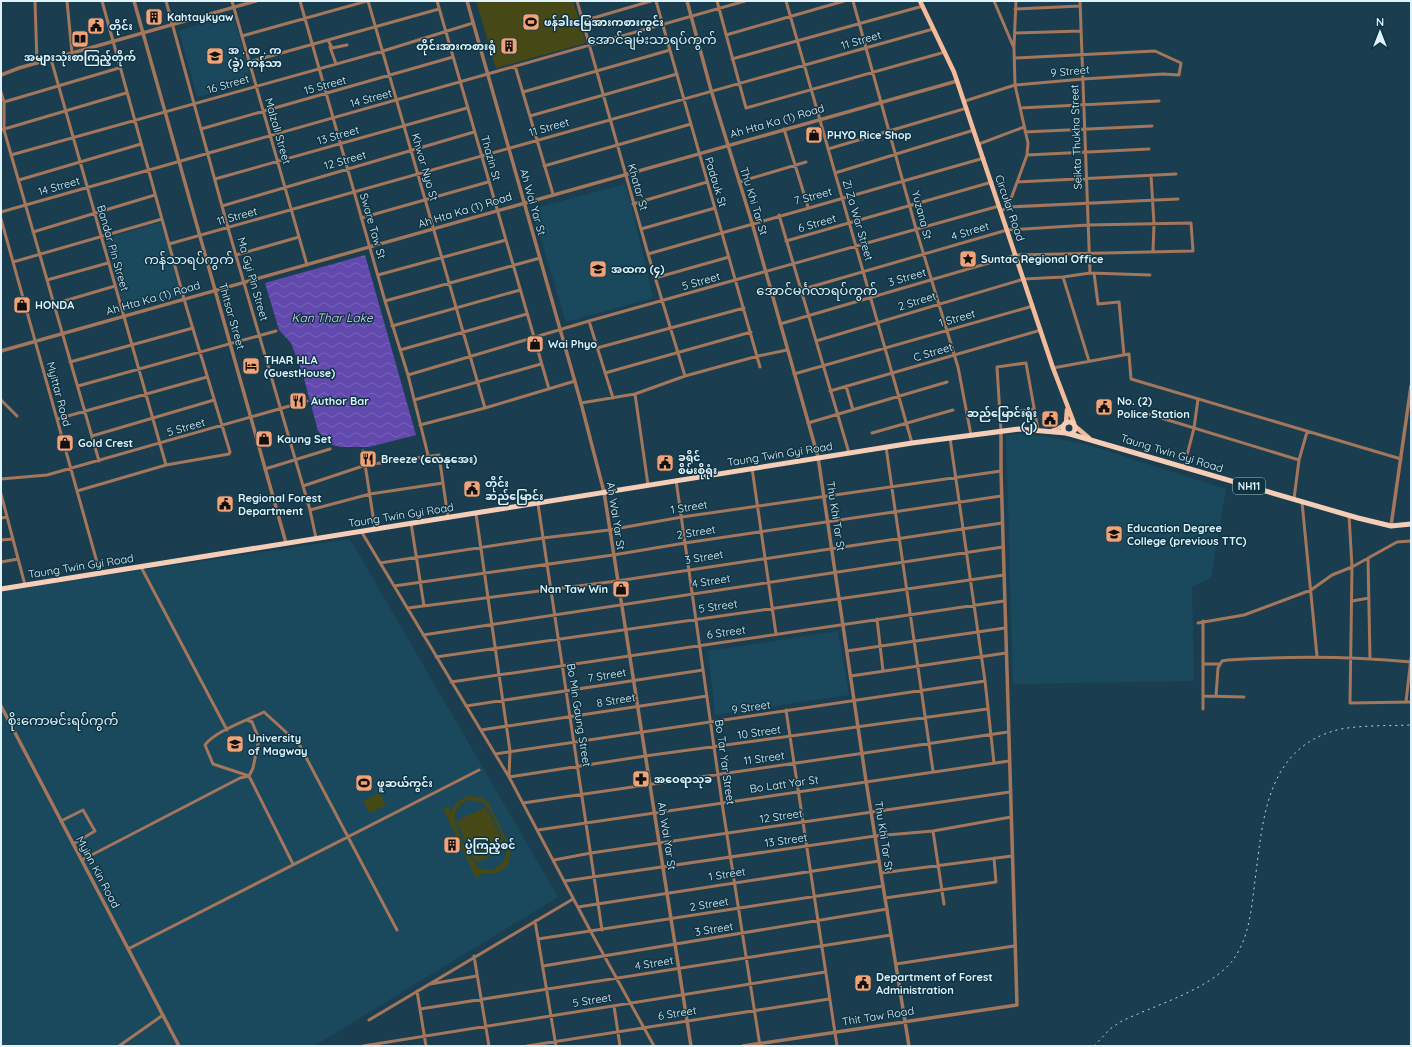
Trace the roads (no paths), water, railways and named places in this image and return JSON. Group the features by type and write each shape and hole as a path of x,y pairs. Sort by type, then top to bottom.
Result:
{"highway":[{"path":"1064,424 1075,425 1073,433 1068,434 1064,424"},
{"name":"Taung Twin Gyi Road","path":"1,589 912,443 1019,429 1052,431 1068,434"},
{"name":"NH11","path":"1068,434 1089,438"},
{"name":"Taung Twin Gyi Road","path":"1089,438 1349,515 1391,526 1411,524"}],"main road":[{"name":"Circular Road","path":"921,3 958,81 1067,409 1075,425 1089,438"},
{"path":"1052,431 1064,424 1067,409"}],"street":[{"path":"37,63 35,2 40,1"},
{"path":"67,1 72,53"},
{"path":"77,492 166,465 229,454 230,452 184,299 149,170 119,68 102,1"},
{"name":"Thitsar Street","path":"134,1 286,543"},
{"name":"Ma Gyi Pin Street","path":"166,1 228,228 310,510 316,538"},
{"name":"Malzali Street","path":"232,1 307,265"},
{"path":"1,75 37,63 256,1"},
{"name":"Sware Taw St","path":"300,1 369,248 408,375 428,456"},
{"path":"242,36 368,1"},
{"name":"Khwar Nyo St","path":"368,1 485,408"},
{"name":"Thazin St","path":"437,1 549,389"},
{"name":"Ah Wai Yar St","path":"467,1 575,381 604,492 691,1046"},
{"name":"Khatar St","path":"577,1 648,254 685,376"},
{"path":"582,21 652,1"},
{"name":"Padauk St","path":"656,1 760,367"},
{"name":"Thu Khi Tar St","path":"687,1 711,90 752,223 818,457 866,781 908,1046"},
{"path":"716,1 746,108 945,52"},
{"name":"14 Street","path":"1,212 745,1"},
{"name":"Zi Za War Street","path":"786,1 912,443"},
{"path":"726,35 844,1"},
{"name":"Yuzana St","path":"853,1 882,101 916,229 954,355 971,435"},
{"path":"994,1 1014,48"},
{"path":"1008,207 1027,155 1028,143 1015,85 1014,33 1016,1"},
{"name":"Seikta Thukha Street","path":"1080,1 1090,273"},
{"path":"732,59 859,23 921,3"},
{"path":"1015,9 1080,6"},
{"path":"249,62 439,8"},
{"name":"16 Street","path":"11,155 256,85 382,51 473,23"},
{"name":"11 Street","path":"169,244 419,175 711,90 934,28"},
{"path":"1014,33 1081,31"},
{"path":"328,40 336,64"},
{"path":"330,48 347,45"},
{"path":"522,92 670,50"},
{"name":"9 Street","path":"964,101 1015,85 1083,78 1163,74 1179,75 1181,63 1155,50 1082,55"},
{"path":"1014,58 1082,55"},
{"name":"15 Street","path":"201,129 326,93 389,77 453,57"},
{"name":"Bandar Pin Street","path":"51,59 114,286 166,465"},
{"path":"515,66 553,194"},
{"path":"4,102 119,68"},
{"path":"530,116 676,74"},
{"name":"Ah Hta Ka (1) Road","path":"1,351 369,248 524,202 958,81"},
{"path":"1,92 4,102 3,130 100,461"},
{"path":"3,130 126,93"},
{"path":"1020,108 1159,101"},
{"name":"13 Street","path":"215,179 467,108"},
{"path":"828,149 967,108"},
{"path":"544,166 691,124"},
{"path":"1025,132 1152,126"},
{"path":"979,144 1024,127"},
{"path":"784,129 808,207"},
{"path":"835,173 974,130"},
{"name":"12 Street","path":"222,206 474,132"},
{"path":"18,180 141,144"},
{"path":"1027,155 1149,150"},
{"name":"7 Street","path":"648,254 779,215 984,158"},
{"path":"739,182 806,162"},
{"path":"1017,182 1176,174"},
{"path":"1151,175 1154,224 1153,251"},
{"path":"361,218 488,182"},
{"path":"634,204 707,182"},
{"name":"6 Street","path":"786,241 992,182"},
{"path":"33,232 156,195"},
{"name":"4 Street","path":"1001,211 1008,207 1178,199"},
{"name":"5 Street","path":"408,375 999,206"},
{"path":"641,229 715,208"},
{"path":"779,215 849,453"},
{"name":"Myittar Road","path":"1,219 100,573"},
{"path":"13,262 162,219"},
{"path":"1007,230 1088,225 1191,223 1193,251 1089,252 1016,255"},
{"name":"4 Street","path":"800,290 864,273 1007,230"},
{"path":"236,254 299,237"},
{"path":"378,275 506,240"},
{"name":"3 Street","path":"780,324 1016,255"},
{"path":"655,278 729,257"},
{"path":"385,302 540,258"},
{"path":"47,280 108,263"},
{"path":"1024,279 1063,277 1090,273 1150,275"},
{"path":"1094,273 1098,304 1118,302 1124,355"},
{"path":"1063,277 1089,361"},
{"name":"2 Street","path":"816,341 1024,279"},
{"path":"54,304 114,286"},
{"path":"392,326 520,290"},
{"name":"1 Street","path":"794,374 1033,306"},
{"path":"597,348 744,308"},
{"path":"400,350 527,314"},
{"path":"589,322 613,398"},
{"path":"70,362 193,328"},
{"name":"C Street","path":"830,391 1041,330"},
{"path":"78,386 276,331"},
{"path":"605,374 751,332"},
{"path":"581,403 635,394 685,376 758,356 787,350"},
{"path":"1053,368 1129,354 1131,379 1401,459"},
{"path":"414,400 541,364"},
{"path":"896,964 1014,946 1000,471 1001,414 997,367 1026,364 1038,430"},
{"path":"57,420 207,377"},
{"path":"420,425 485,408 575,381"},
{"path":"808,423 947,382"},
{"path":"846,386 853,410"},
{"path":"1391,526 1411,386"},
{"path":"635,394 648,485"},
{"path":"1184,467 1194,428 1198,399"},
{"path":"1,400 17,416"},
{"path":"92,436 214,400"},
{"name":"5 Street","path":"1,479 47,475 71,469 307,401"},
{"path":"1001,414 1034,409"},
{"path":"872,433 906,422 953,410"},
{"path":"1148,414 1299,460"},
{"path":"1294,499 1299,460 1307,432"},
{"path":"950,438 985,681 994,763"},
{"path":"886,447 933,771"},
{"path":"265,469 330,449"},
{"path":"363,451 375,529"},
{"path":"303,486 366,465 439,455 448,518"},
{"path":"752,468 776,634"},
{"name":"1 Street","path":"380,563 1000,471"},
{"name":"Bo Tar Yar Street","path":"676,480 706,696 759,1045"},
{"path":"310,510 370,494 443,483"},
{"path":"1,494 25,585"},
{"name":"2 Street","path":"394,586 547,563 613,555 761,531 1001,496"},
{"path":"1302,502 1317,656"},
{"name":"Bo Min Gaung Street","path":"538,504 602,930"},
{"path":"476,514 510,751 509,777"},
{"path":"1349,515 1352,567 1350,703 1411,702"},
{"path":"1,518 7,517"},
{"path":"411,523 424,606"},
{"name":"3 Street","path":"408,608 617,581 1002,523"},
{"path":"361,531 509,777 554,860 573,899 654,1046"},
{"path":"1,540 13,539"},
{"path":"1198,623 1244,615 1311,590 1332,575 1352,567 1397,542 1411,540"},
{"name":"4 Street","path":"423,635 768,581 1003,547"},
{"path":"1368,558 1370,659"},
{"path":"1,562 18,560"},
{"path":"141,567 227,730"},
{"name":"5 Street","path":"436,657 1004,575"},
{"path":"1352,601 1369,598"},
{"name":"6 Street","path":"451,682 1004,601"},
{"path":"877,619 883,671"},
{"path":"1203,621 1203,709"},
{"path":"847,651 1005,628"},
{"path":"851,676 1006,653"},
{"path":"1203,664 1219,664 1228,660 1317,656 1411,662"},
{"path":"1406,702 1411,658"},
{"path":"1216,696 1219,664"},
{"name":"7 Street","path":"466,706 703,670"},
{"name":"9 Street","path":"495,754 641,731 985,681"},
{"name":"8 Street","path":"481,730 706,696"},
{"path":"1203,696 1244,697"},
{"name":"Myinn Kin Road","path":"1,706 180,1046"},
{"name":"10 Street","path":"509,777 645,756 987,709"},
{"path":"786,710 837,1046"},
{"path":"293,864 249,776 213,764 205,746 208,741 227,730 264,712 300,744 397,930"},
{"path":"247,720 252,722 259,739 253,768 249,776"},
{"name":"11 Street","path":"523,803 1008,732"},
{"name":"Bo Latt Yar St","path":"538,830 1009,761"},
{"path":"128,949 479,770"},
{"path":"82,860 240,778 249,776"},
{"name":"12 Street","path":"554,860 591,853 1010,792"},
{"path":"61,821 83,810 95,831 73,844"},
{"name":"13 Street","path":"565,882 875,836 933,831 1011,817"},
{"path":"933,831 944,904"},
{"path":"881,874 1012,856"},
{"path":"885,898 996,882 994,858"},
{"name":"1 Street","path":"578,906 667,894 734,882 879,861"},
{"name":"2 Street","path":"538,940 883,886"},
{"path":"369,1020 474,956 573,899"},
{"name":"3 Street","path":"544,966 887,909"},
{"path":"535,921 544,966 556,1046"},
{"name":"4 Street","path":"420,1009 891,935"},
{"name":"Thit Taw Road","path":"743,1046 759,1045 834,1032 1017,1005 1014,946"},
{"path":"474,956 489,1046"},
{"name":"5 Street","path":"363,1046 825,972"},
{"path":"428,984 477,976"},
{"path":"417,991 426,1046"},
{"name":"6 Street","path":"528,1046 829,999"},
{"path":"614,1006 620,1046"},
{"path":"119,1046 163,1015"}],"water":[{"name":"Kan Thar Lake","path":"365,255 416,435 369,447 340,447 330,444 318,431 302,371 291,343 279,330 265,283"}],"railway":[{"path":"1094,1046 1110,1029 1120,1022 1196,988 1223,971 1233,960 1242,944 1248,926 1265,814 1272,791 1282,770 1296,752 1315,738 1341,729 1367,726 1411,725"}],"place":[{"name":"Kahtaykyaw","path":"154,17"},
{"name":"ဖန်ခါးမြေအားကစားကွင်း","path":"531,22"},
{"name":"တိုင်း","path":"96,26"},
{"name":"အများသုံးစာကြည့်တိုက်","path":"80,39"},
{"name":"တိုင်းအားကစားရုံ","path":"509,46"},
{"name":"အ . ထ . က (ခွဲ) ကန်သာ","path":"215,56"},
{"name":"PHYO Rice Shop","path":"814,135"},
{"name":"Suntac Regional Office","path":"968,259"},
{"name":"အထက (၄)","path":"598,269"},
{"name":"HONDA","path":"22,305"},
{"name":"Wai Phyo","path":"535,344"},
{"name":"THAR HLA (GuestHouse)","path":"251,366"},
{"name":"Author Bar","path":"298,401"},
{"name":"No. (2) Police Station","path":"1104,407"},
{"name":"ဆည်မြောင်းရုံး (၂)","path":"1050,419"},
{"name":"Kaung Set","path":"264,439"},
{"name":"Gold Crest","path":"65,443"},
{"name":"Breeze (လေနုအေး)","path":"368,459"},
{"name":"ခရိုင် စိမ်းစိုရုံး","path":"665,463"},
{"name":"တိုင်း ဆည်မြောင်း","path":"472,489"},
{"name":"Regional Forest Department","path":"225,504"},
{"name":"Education Degree College (previous TTC)","path":"1114,534"},
{"name":"Nan Taw Win","path":"621,589"},
{"name":"University of Magway","path":"235,744"},
{"name":"အဝေရာသုခ","path":"641,779"},
{"name":"ဖူဆယ်ကွင်း","path":"364,783"},
{"name":"ပွဲကြည့်စင်","path":"452,845"},
{"name":"Department of Forest Administration","path":"863,983"}],"district":[{"name":"အောင်ချမ်းသာရပ်ကွက်","path":"652,39"},
{"name":"ကန်သာရပ်ကွက်","path":"189,259"},
{"name":"အောင်မင်္ဂလာရပ်ကွက်","path":"817,290"},
{"name":"စိုးကောမင်းရပ်ကွက်","path":"63,720"}]}
